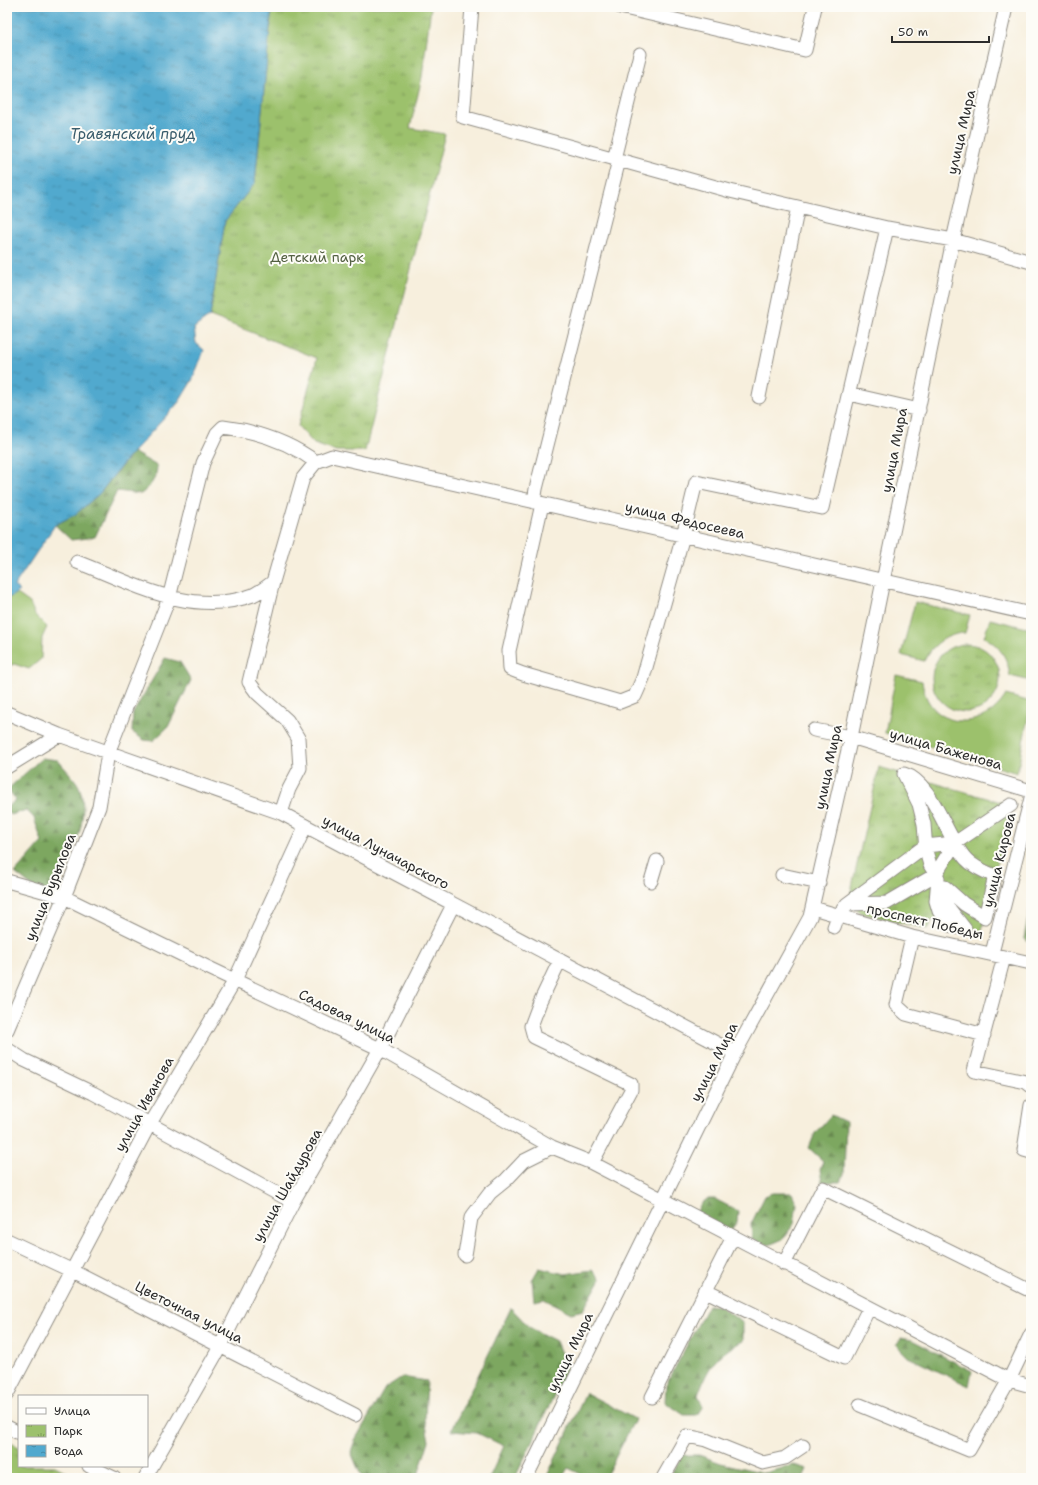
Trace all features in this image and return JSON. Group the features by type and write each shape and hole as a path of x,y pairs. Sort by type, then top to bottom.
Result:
{"street":[{"path":"472,7 464,117 730,191 887,228 953,240 1031,262"},
{"path":"620,7 805,50 815,7"},
{"name":"улица Мира","path":"526,1478 735,1053 810,917 813,908 884,581 953,240 1006,7"},
{"path":"640,54 536,489 538,503 509,651 510,669 620,702 635,696 643,678 683,536 696,482 822,508 887,228"},
{"path":"759,396 798,207"},
{"path":"849,394 919,410"},
{"name":"улица Бурылова","path":"7,1030 64,897 99,807 108,753 169,598 204,463 217,433 223,427 255,433 299,450 316,462"},
{"name":"улица Федосеева","path":"316,462 332,456 1031,614"},
{"path":"281,813 289,789 300,768 298,738 287,720 257,693 249,682 273,582 303,478 316,462"},
{"path":"77,562 169,598 198,603 233,600 253,595 273,582"},
{"name":"улица Луначарского","path":"7,713 58,735 281,813 735,1053"},
{"name":"улица Баженова","path":"814,730 851,737 1031,791"},
{"path":"7,767 58,735"},
{"path":"904,774 913,776 928,795 966,860 982,871 995,876 985,918 964,904 945,887 947,906 965,929 949,925 939,911 936,901 938,878 930,865 925,846 924,824 919,804 904,774"},
{"name":"улица Кирова","path":"1031,798 998,955 984,1035 974,1071 1026,1082 1031,1086"},
{"path":"848,904 888,903 935,875 955,843 1011,805"},
{"name":"улица Иванова","path":"7,1394 149,1125 235,980 305,827"},
{"path":"836,921 848,904 925,846 955,843"},
{"path":"651,881 657,861"},
{"path":"782,875 819,883"},
{"name":"Садовая улица","path":"7,881 64,897 380,1049 552,1147 592,1163 733,1238 1009,1380 1031,1386"},
{"name":"улица Шайдурова","path":"145,1478 220,1347 293,1202 380,1049 453,905"},
{"name":"проспект Победы","path":"813,908 836,921 1031,963"},
{"path":"912,937 896,1005 906,1014 984,1035"},
{"path":"560,960 540,1002 531,1026 534,1037 631,1084 631,1090 592,1163"},
{"path":"7,1049 24,1060 94,1093 149,1125 293,1202"},
{"path":"1031,1105 1024,1150 1031,1152"},
{"path":"465,1255 472,1218 485,1199 524,1161 552,1147"},
{"path":"784,1264 823,1188 1031,1291"},
{"path":"652,1396 733,1238"},
{"name":"Цветочная улица","path":"7,1240 73,1271 354,1415"},
{"path":"706,1291 844,1358 869,1308"},
{"path":"860,1406 969,1450 1009,1380 1031,1334"},
{"path":"7,1428 18,1433"},
{"path":"662,1478 687,1436 706,1440 763,1463 785,1458 803,1446"},
{"path":"91,1467 114,1478"}],"green space":[{"name":"Детский парк","path":"272,7 431,7 422,77 410,128 445,134 365,451 336,451 314,444 298,426 317,358 210,316 225,221 255,183"},
{"path":"133,452 157,466 156,474 150,485 141,494 117,491 95,537 71,540 55,525 76,514 100,493"},
{"path":"16,593 30,603 35,615 47,627 42,638 41,659 29,669 14,664 7,667 7,599"},
{"path":"915,602 970,615 965,633 952,635 941,641 936,645 924,661 901,655"},
{"path":"990,619 1031,629 1031,681 1010,676 1002,653 995,644 984,637"},
{"path":"966,644 979,647 990,654 997,665 1000,678 997,691 990,702 979,709 966,712 953,709 942,702 935,691 932,678 935,665 942,654 953,647"},
{"path":"165,658 180,662 191,680 168,727 153,741 144,740 132,732 133,713"},
{"path":"896,675 922,681 926,697 934,709 944,717 957,721 970,721 983,716 996,708 1006,695 1031,702 1017,773 885,733"},
{"path":"42,758 58,760 79,786 83,802 83,816 76,842 54,892 35,889 15,873 42,842 34,818 26,810 11,815 7,810 7,807 16,800 8,789"},
{"path":"879,767 1011,805 981,934 932,920 927,929 860,913 849,900"},
{"path":"1031,901 1031,945 1024,938"},
{"path":"831,1115 846,1122 844,1174 840,1182 822,1182 820,1170 823,1161 809,1148 815,1133"},
{"path":"772,1193 792,1193 797,1204 794,1224 783,1239 769,1245 752,1240 751,1224 765,1196"},
{"path":"707,1199 715,1199 738,1211 737,1222 730,1231 696,1214 700,1205"},
{"path":"539,1268 565,1274 592,1270 601,1279 583,1310 571,1313 544,1299 534,1301 532,1280"},
{"path":"708,1305 719,1306 743,1323 743,1341 726,1351 714,1363 705,1377 698,1395 703,1406 697,1415 684,1415 665,1402 666,1385"},
{"path":"511,1308 529,1327 556,1341 567,1368 515,1478 489,1478 504,1446 477,1433 451,1431"},
{"path":"901,1338 912,1340 972,1371 969,1386 908,1357 896,1345"},
{"path":"402,1377 427,1381 425,1419 429,1441 417,1478 362,1478 351,1452 355,1440 385,1388"},
{"path":"586,1393 635,1419 605,1478 589,1478 568,1468 562,1478 546,1478"},
{"path":"7,1441 18,1446 18,1467 57,1467 79,1478 7,1478"},
{"path":"682,1455 699,1455 721,1463 765,1473 794,1465 807,1469 803,1478 669,1478"}],"water":[{"name":"Травянский пруд","path":"7,7 272,7 255,183 225,221 210,316 194,328 196,343 204,350 193,379 179,402 125,461 100,493 76,514 55,525 14,586 20,591 7,599"}]}
